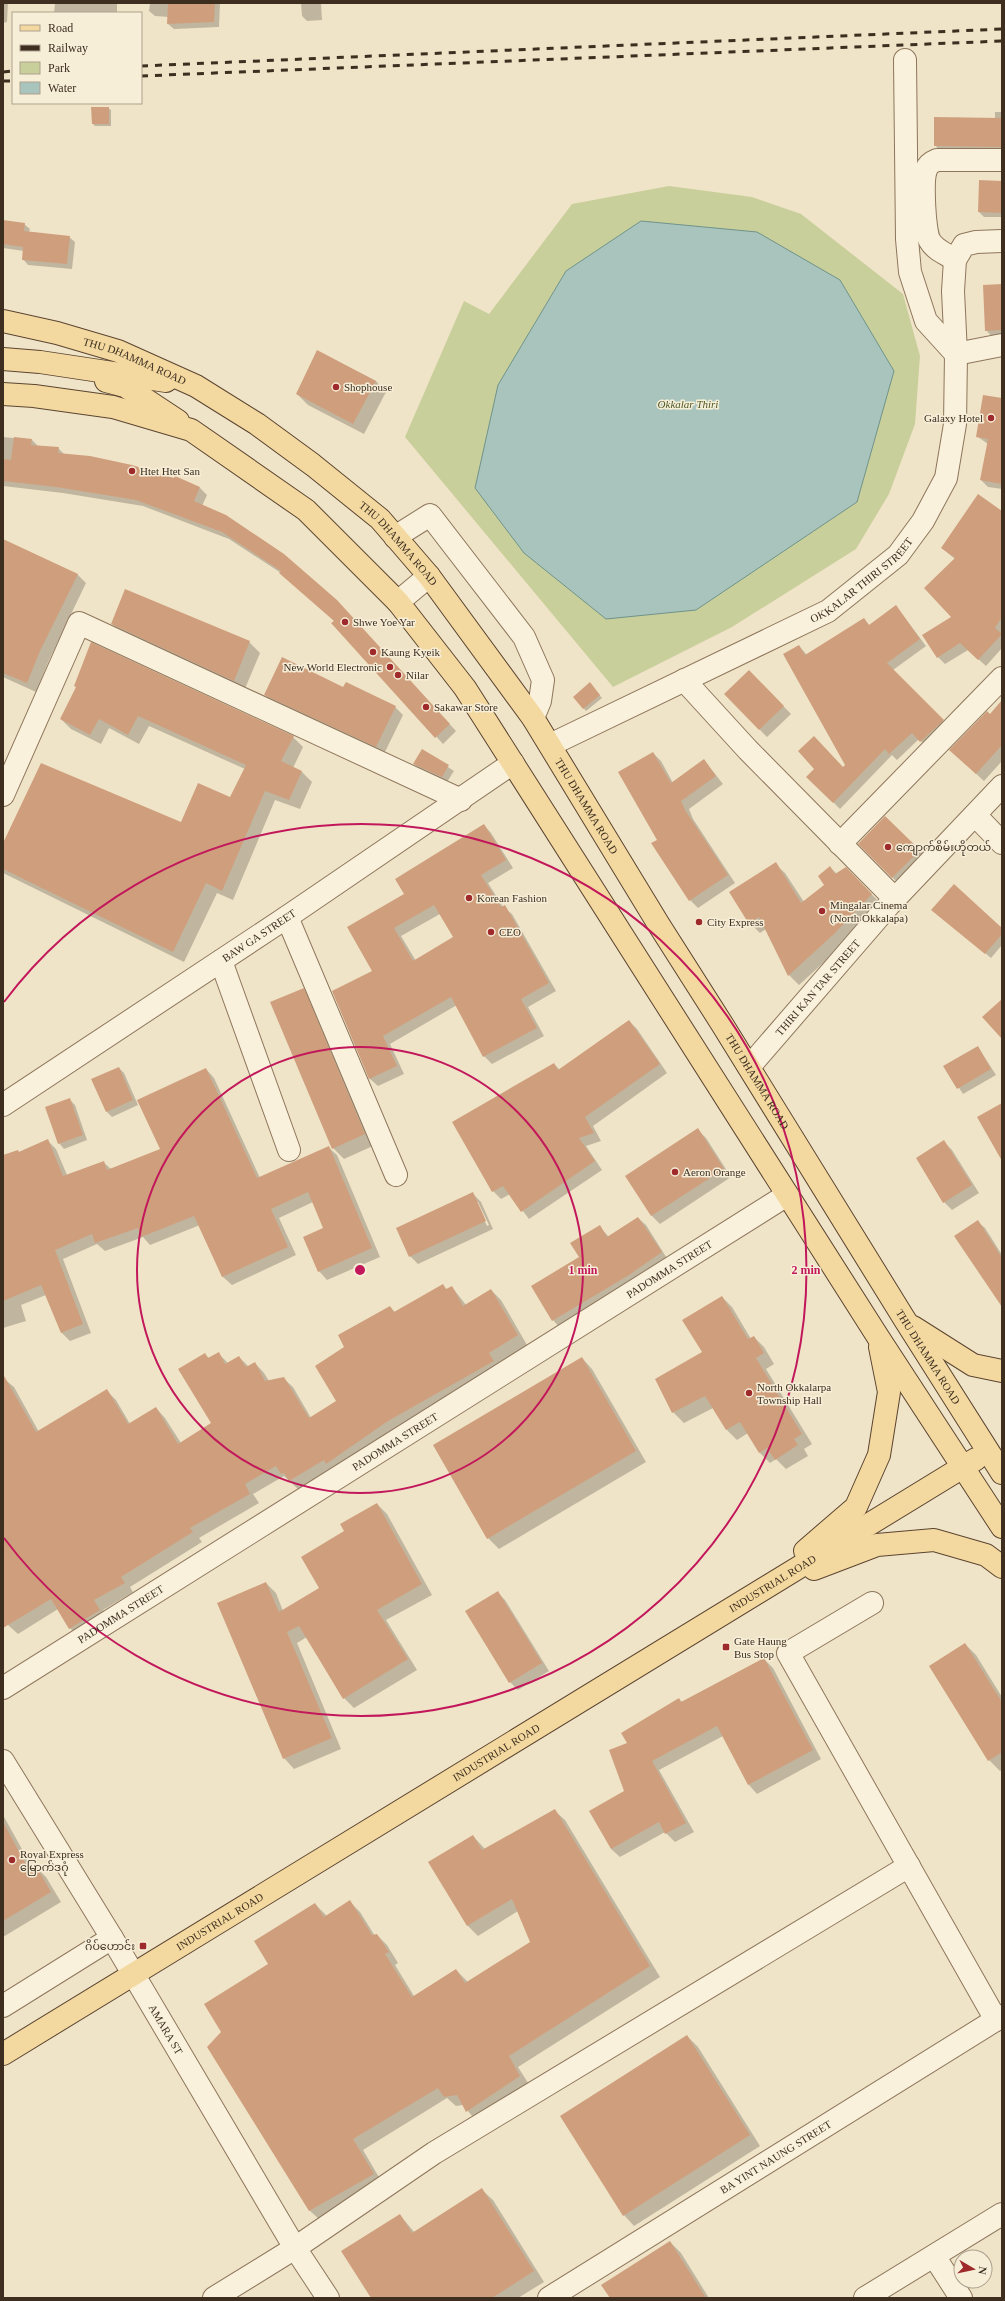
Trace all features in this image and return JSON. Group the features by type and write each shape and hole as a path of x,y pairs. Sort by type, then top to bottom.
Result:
{"main road":[{"name":"THU DHAMMA ROAD","path":"3,321 57,333 118,351 196,386 257,424 313,465 380,519 429,576 533,718 659,925 746,1062 905,1320 996,1448 1002,1473"},
{"path":"3,359 40,362 196,386"},
{"path":"40,362 125,386 157,405 190,430 306,510 398,602 465,688 687,1039 710,1072 878,1337 1002,1527"},
{"path":"3,394 34,396 113,407 190,430"},
{"path":"905,1320 921,1333 973,1365 1002,1371"},
{"path":"759,1591 856,1507 879,1455 889,1392 878,1337"},
{"name":"INDUSTRIAL ROAD","path":"3,2054 759,1591 996,1448"},
{"path":"759,1591 877,1545 905,1542 934,1540 986,1555 1002,1567"}],"street":[{"path":"904,60 907,238 910,272 926,320 956,354 1002,345"},
{"path":"1002,160 937,160 930,162 926,168 925,182 927,234 933,246 955,260 964,245 976,242 1002,241"},
{"name":"OKKALAR THIRI STREET","path":"550,745 828,610 898,555 923,521 946,478 955,424 956,354 953,292 955,260"},
{"path":"395,537 430,515 524,637 543,680 540,701 533,718"},
{"path":"398,602 429,576"},
{"path":"3,795 79,623 461,800"},
{"path":"840,844 1002,678"},
{"path":"684,680 748,750 895,899"},
{"name":"BAW GA STREET","path":"3,1105 287,917 461,800 513,763"},
{"name":"THIRI KAN TAR STREET","path":"746,1062 895,899 1002,786"},
{"path":"975,815 1002,843"},
{"path":"287,917 396,1175"},
{"path":"221,961 289,1150"},
{"name":"PADOMMA STREET","path":"3,1688 788,1195"},
{"path":"872,1603 788,1653 909,1866 999,2018"},
{"name":"AMARA ST","path":"3,1761 112,1938 132,1976 295,2248 328,2298"},
{"path":"214,2298 295,2248 434,2153 909,1866"},
{"path":"3,2006 112,1938"},
{"name":"BA YINT NAUNG STREET","path":"549,2298 999,2018"},
{"path":"865,2298 1002,2214"},
{"path":"934,2256 961,2298"}],"green space":[{"name":"Okkalar Thiri","path":"669,186 752,197 801,214 903,294 920,356 915,424 889,494 856,549 732,627 613,687 405,437 464,301 489,314 572,204"}],"water":[{"name":"Okkalar Thiri","path":"641,221 757,232 840,280 894,371 857,502 696,610 606,619 524,553 475,488 498,385 566,271"}],"building":[{"path":"168,3 215,3 214,22 167,24"},
{"path":"91,107 109,107 109,124 92,124"},
{"path":"934,117 1002,118 1002,147 934,146"},
{"path":"979,180 1002,181 1002,213 978,212"},
{"path":"3,220 25,223 24,231 70,236 67,264 22,260 23,247 3,244"},
{"path":"1002,284 1002,330 985,331 983,285"},
{"name":"Shophouse","path":"317,350 376,381 353,424 296,394"},
{"path":"983,395 1002,398 1002,484 980,480 988,439 976,437"},
{"path":"14,437 32,439 31,445 59,447 58,453 90,456 132,465 174,478 175,476 200,487 194,501 226,515 284,554 337,600 450,724 435,738 331,623 334,621 279,573 281,571 222,532 136,500 56,487 3,481 3,459 11,460"},
{"path":"978,494 1002,511 1002,617 995,628 1002,634 978,660 960,643 937,658 922,635 951,617 924,588 955,558 941,548"},
{"path":"3,539 78,574 40,651 27,683 3,673"},
{"path":"125,589 250,641 234,681 111,624"},
{"path":"896,605 920,639 887,663 944,720 920,742 912,733 889,754 885,749 833,803 806,777 814,769 798,751 814,736 843,767 845,765 783,654 799,645 805,655 864,618 869,625"},
{"path":"91,642 294,736 281,761 302,771 289,800 265,791 222,891 206,883 173,952 3,869 3,843 41,763 181,822 198,783 230,797 246,765 138,716 128,735 99,719 90,735 60,719 76,687 74,686"},
{"path":"282,657 343,687 346,682 396,706 376,747 264,695"},
{"path":"749,670 784,706 759,730 724,694"},
{"path":"590,682 600,695 583,709 573,697"},
{"path":"1002,700 1002,745 976,774 949,750 987,711 990,714"},
{"path":"422,749 449,765 442,777 413,764"},
{"path":"653,752 671,783 704,759 716,776 681,801 685,810 728,875 689,901 651,843 657,840 618,772"},
{"name":"ကျောက်စိမ်းဟိုတယ်","path":"885,816 920,850 892,878 858,844"},
{"path":"484,824 506,860 481,875 501,907 505,905 549,983 521,999 537,1028 483,1057 451,997 383,1036 397,1066 369,1079 332,991 372,971 347,927 404,894 395,879","holes":["434,905 453,937 413,961 394,928"]},
{"name":"Mingalar Cinema (North Okkalapa)","path":"776,862 801,903 824,885 818,876 830,866 835,874 846,867 872,894 834,934 788,976 759,917 749,924 729,892"},
{"path":"954,884 1002,928 1002,934 985,954 931,910"},
{"path":"304,988 365,1134 332,1149 270,1002"},
{"path":"1002,999 1002,1039 982,1017"},
{"path":"629,1020 660,1064 585,1117 594,1133 579,1138 595,1161 521,1212 503,1186 492,1192 452,1122 554,1063 558,1070"},
{"path":"978,1046 991,1069 957,1089 943,1066"},
{"path":"119,1067 133,1100 106,1112 91,1079"},
{"path":"206,1068 257,1178 329,1146 372,1248 318,1272 303,1237 323,1228 308,1192 271,1209 288,1247 222,1277 194,1216 141,1237 138,1228 95,1243 92,1234 55,1250 83,1324 61,1333 41,1285 3,1301 3,1155 18,1150 19,1152 48,1139 63,1176 104,1161 107,1170 160,1149 137,1100"},
{"path":"70,1098 83,1135 58,1144 45,1107"},
{"path":"1002,1103 1002,1161 977,1117"},
{"name":"Aeron Orange","path":"698,1128 724,1169 651,1216 625,1176"},
{"path":"944,1140 972,1185 943,1203 916,1158"},
{"path":"473,1192 486,1221 409,1257 396,1228"},
{"path":"638,1217 662,1252 629,1275 552,1321 531,1286 579,1257 570,1243 600,1225 607,1237"},
{"path":"978,1220 1002,1258 1002,1307 954,1236"},
{"path":"443,1284 446,1289 452,1286 463,1306 491,1289 518,1335 489,1353 494,1361 388,1421 326,1464 324,1460 289,1481 284,1473 281,1474 276,1466 245,1484 250,1494 190,1528 193,1532 121,1577 125,1583 94,1600 100,1610 69,1629 51,1599 3,1628 3,1374 36,1432 107,1389 128,1424 156,1407 178,1444 211,1423 178,1369 205,1353 208,1358 219,1352 225,1364 239,1356 246,1367 255,1362 265,1381 284,1377 309,1418 336,1401 315,1366 344,1347 338,1335 390,1306 394,1312"},
{"path":"722,1296 748,1339 754,1336 764,1353 756,1358 802,1434 794,1439 798,1445 775,1460 767,1448 759,1453 740,1422 726,1430 705,1396 672,1413 655,1379 702,1352 682,1320"},
{"path":"582,1357 636,1451 487,1539 433,1445"},
{"path":"377,1503 422,1584 377,1610 408,1659 343,1699 299,1626 287,1632 332,1738 283,1759 217,1603 266,1582 279,1612 319,1588 301,1557 344,1531 340,1524"},
{"path":"498,1591 542,1663 509,1683 465,1611"},
{"path":"965,1643 1002,1702 1002,1752 988,1761 929,1666"},
{"path":"764,1658 813,1750 748,1785 717,1726 652,1761 686,1823 665,1834 659,1822 611,1849 589,1811 624,1791 609,1750 627,1743 621,1733 679,1698 681,1702"},
{"path":"555,1809 650,1966 509,2056 520,2076 466,2112 457,2095 444,2097 438,2088 353,2139 374,2174 309,2211 207,2047 221,2032 204,2004 268,1964 254,1941 315,1903 324,1917 350,1900 372,1935 377,1934 389,1952 385,1954 412,1997 456,1969 465,1983 530,1942 512,1899 467,1926 428,1862 473,1835 482,1850"},
{"path":"3,1822 29,1870 36,1866 51,1892 3,1921"},
{"path":"687,2035 750,2135 623,2216 560,2116"},
{"path":"482,2188 534,2271 492,2298 371,2298 341,2251 400,2214 412,2233"},
{"path":"670,2241 706,2298 610,2298 601,2285"}],"railway":[{"path":"142,66 1002,29"},
{"path":"142,76 1002,41"},
{"path":"3,72 12,71"},
{"path":"3,81 12,81"}],"place":[{"name":"Shophouse","path":"336,387"},
{"name":"Galaxy Hotel","path":"991,418"},
{"name":"Htet Htet San","path":"132,471"},
{"name":"Shwe Yoe Yar","path":"345,622"},
{"name":"Kaung Kyeik","path":"373,652"},
{"name":"New World Electronic","path":"390,667"},
{"name":"Nilar","path":"398,675"},
{"name":"Sakawar Store","path":"426,707"},
{"name":"ကျောက်စိမ်းဟိုတယ်","path":"888,847"},
{"name":"Korean Fashion","path":"469,898"},
{"name":"Mingalar Cinema (North Okkalapa)","path":"822,911"},
{"name":"City Express","path":"699,922"},
{"name":"CEO","path":"491,932"},
{"name":"Aeron Orange","path":"675,1172"},
{"name":"North Okkalarpa Township Hall","path":"749,1393"},
{"name":"Gate Haung Bus Stop","path":"726,1647"},
{"name":"Royal Express မြောက်ဒဂုံ","path":"12,1860"},
{"name":"ဂိပ်ဟောင်း","path":"143,1946"}]}
